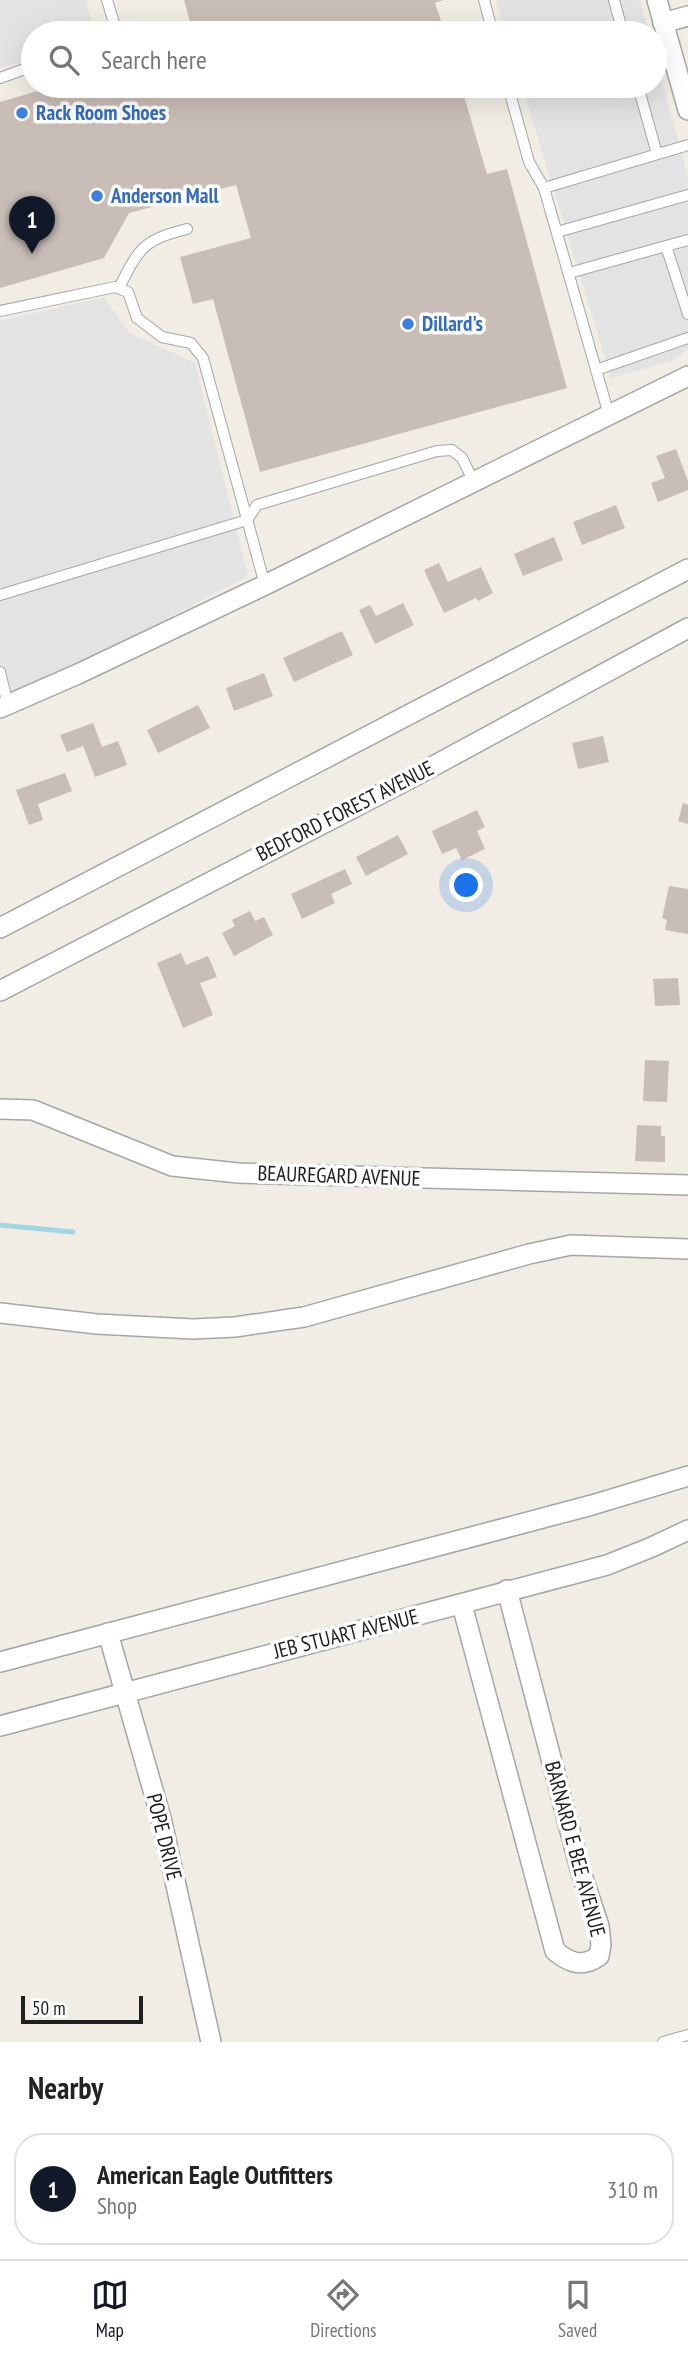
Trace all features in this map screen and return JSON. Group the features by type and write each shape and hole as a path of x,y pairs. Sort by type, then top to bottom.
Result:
{"street":[{"path":"657,0 662,21"},
{"path":"667,22 688,16"},
{"path":"667,37 688,110"},
{"path":"4,707 265,585 688,376"},
{"path":"0,928 688,569"},
{"name":"BEDFORD FOREST AVENUE","path":"0,991 415,776 688,628"},
{"name":"BEAUREGARD AVENUE","path":"0,1108 33,1111 172,1166 225,1172 359,1178 688,1185"},
{"path":"0,1313 97,1324 193,1329 235,1326 304,1317 529,1254 571,1245 688,1249"},
{"path":"0,1662 592,1505 688,1476"},
{"name":"JEB STUART AVENUE","path":"0,1726 607,1565 652,1548 688,1530"},
{"name":"BARNARD E BEE AVENUE","path":"462,1605 555,1951 568,1962 591,1962 599,1956 599,1926 580,1869 507,1590"},
{"name":"POPE DRIVE","path":"108,1633 161,1818 211,2042"}],"lane":[{"path":"107,0 113,21"},
{"path":"484,0 490,21"},
{"path":"614,0 620,21"},
{"path":"0,78 21,70"},
{"path":"511,98 529,162 544,188 609,415"},
{"path":"641,98 657,154"},
{"path":"544,188 688,145"},
{"path":"557,232 688,195"},
{"path":"119,288 142,247 161,236 187,229"},
{"path":"569,273 688,240"},
{"path":"666,246 688,314"},
{"path":"0,310 68,298 107,287 119,288 128,292 138,318 162,337 191,343 203,358 265,585"},
{"path":"596,370 688,338"},
{"path":"0,595 247,520 257,505 437,451 452,450 462,458 474,482"},
{"path":"0,672 4,707"},
{"path":"663,2042 688,2035"}],"shaded area":[{"path":"0,0 86,0 91,21 21,21 21,62 0,68"},
{"path":"496,0 640,0 646,21 502,21"},
{"path":"526,98 667,98 688,177 688,348 673,361 611,378"},
{"path":"104,297 129,333 195,363 248,576 75,667 0,701 0,321"}],"building":[{"path":"184,0 443,0 435,3 441,21 190,21"},
{"path":"21,96 21,98 465,98 487,174 507,169 567,388 260,472 213,299 193,304 180,257 251,238 236,185 129,213 104,258 0,288 0,102"},
{"path":"676,449 688,481 688,490 658,502 651,483 665,478 656,456"},
{"path":"616,505 625,528 582,545 573,522"},
{"path":"554,537 563,560 523,576 514,554"},
{"path":"439,563 448,582 481,567 493,593 444,613 424,570"},
{"path":"403,603 414,625 375,644 359,610 370,605 376,616"},
{"path":"342,631 353,655 294,682 283,658"},
{"path":"264,673 273,696 234,711 226,688"},
{"path":"198,705 210,728 158,753 147,730"},
{"path":"93,723 102,747 118,741 127,765 95,777 83,746 67,752 60,735"},
{"path":"603,736 609,762 578,769 572,743"},
{"path":"65,773 72,791 38,804 43,820 29,825 16,790"},
{"path":"683,803 688,805 688,824 678,821"},
{"path":"477,810 485,827 477,831 485,849 462,860 456,848 442,854 432,831"},
{"path":"398,835 408,854 366,876 356,857"},
{"path":"345,869 352,884 331,894 335,903 302,919 291,894"},
{"path":"669,886 688,889 688,934 665,930 667,920 662,918"},
{"path":"250,911 255,921 264,917 273,935 234,956 222,933 235,926 232,920"},
{"path":"181,953 186,965 208,956 217,977 200,983 213,1015 183,1028 157,963"},
{"path":"678,978 680,1005 655,1006 653,979"},
{"path":"645,1060 669,1061 667,1102 643,1101"},
{"path":"637,1125 661,1126 661,1136 665,1136 665,1162 635,1161"}],"waterway":[{"path":"0,1225 73,1232"}],"place":[{"name":"Rack Room Shoes","path":"22,113"},
{"name":"Anderson Mall","path":"97,196"},
{"name":"American Eagle Outfitters","path":"32,254"},
{"name":"Dillard's","path":"408,324"}]}
